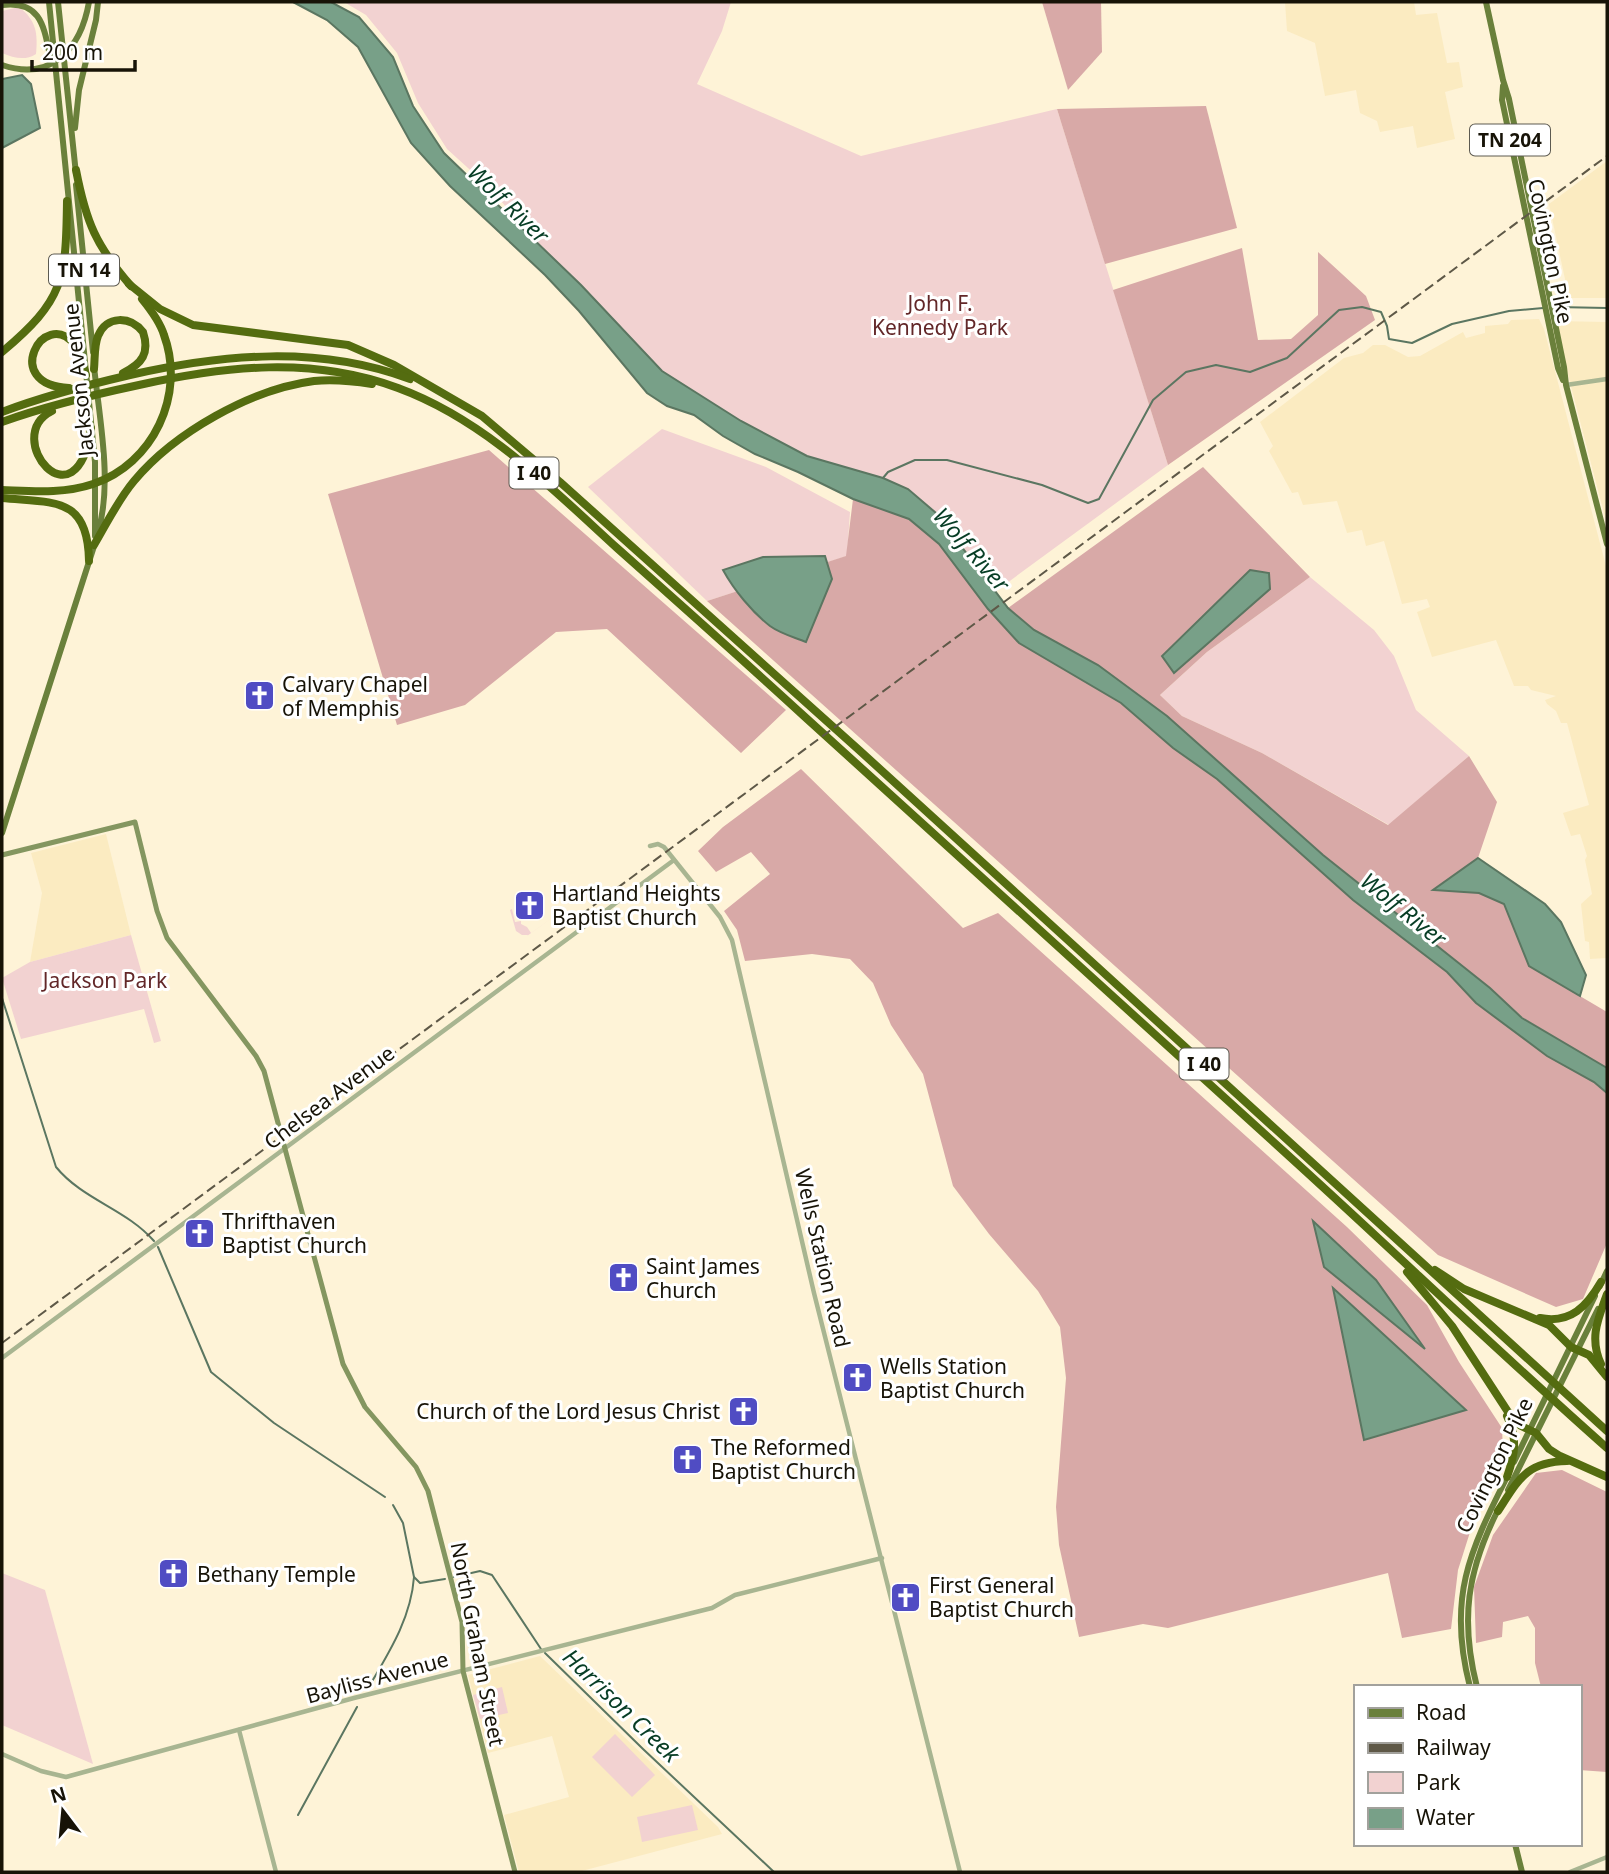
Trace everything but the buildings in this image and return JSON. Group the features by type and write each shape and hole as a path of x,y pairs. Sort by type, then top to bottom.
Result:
{"highway":[{"path":"2,490 59,490 85,486 117,473 140,455 157,431 166,409 172,374 164,334 155,316 110,262 90,227 82,205 76,170"},
{"path":"2,352 40,317 52,301 67,254 67,201"},
{"path":"129,284 160,309 185,322 214,329 348,345 394,365 457,401"},
{"path":"94,369 95,345 99,333 107,324 118,319 138,326 147,342 143,359 127,372 106,381"},
{"path":"76,388 51,387 39,383 32,376 27,356 32,346 49,335 59,334 69,339 76,346 86,375"},
{"name":"I 40","path":"2,412 106,381 182,365 258,355 329,358 380,369 433,389 482,416 526,451 859,750 1607,1431"},
{"name":"I 40","path":"2,422 105,392 183,376 228,369 276,366 317,368 355,374 430,400 467,421 503,447 817,728 1607,1448"},
{"path":"94,545 121,499 140,474 188,433 234,407 282,388 314,381 358,382 408,392"},
{"path":"74,400 45,413 29,429 26,440 32,462 40,470 53,474 64,474 76,469 85,456 91,428"},
{"path":"2,498 51,503 75,512 86,531 89,561"},
{"path":"1367,1229 1441,1311 1500,1400 1521,1426 1533,1432 1549,1449 1569,1461 1607,1477"},
{"path":"1407,1250 1464,1289 1549,1325 1574,1348 1589,1355 1607,1376"},
{"path":"1532,1316 1547,1319 1574,1313 1588,1305 1601,1282"},
{"path":"1607,1293 1594,1331 1598,1356 1607,1376"},
{"path":"1500,1400 1512,1426 1514,1441 1515,1455 1507,1477"},
{"path":"1498,1511 1527,1471 1551,1461 1569,1461"}],"main road":[{"name":"TN 14","path":"49,2 67,201"},
{"name":"TN 14","path":"58,2 76,170"},
{"path":"2,65 25,69 46,65 61,57 78,40 89,2"},
{"path":"73,140 79,90 98,2"},
{"name":"Covington Pike","path":"1486,2 1503,80 1502,100 1544,290 1607,544"},
{"path":"2,5 21,3 35,11 45,26 56,92"},
{"name":"Jackson Avenue","path":"2,833 94,545 104,501 104,474 76,170"},
{"name":"Jackson Avenue","path":"67,201 96,475 94,545"},
{"name":"North Graham Street","path":"2,855 135,822 164,932 256,1056 269,1083 343,1364 365,1407 416,1467 428,1491 461,1622 463,1671 515,1872"},
{"name":"Covington Pike","path":"1477,1685 1468,1643 1469,1591 1479,1551 1574,1348 1607,1270"},
{"name":"Covington Pike","path":"1574,1348 1607,1293"},
{"name":"Covington Pike","path":"1470,1685 1461,1643 1462,1590 1473,1549 1507,1477 1533,1432"},
{"path":"1516,1846 1522,1872"}],"street":[{"path":"1566,385 1607,379"},
{"name":"Wells Station Road","path":"650,846 661,845 720,917 732,940 809,1272 960,1872"},
{"name":"Chelsea Avenue","path":"2,1358 674,860"},
{"name":"Bayliss Avenue","path":"2,1754 41,1771 66,1777 712,1608 735,1595 881,1558"},
{"path":"239,1730 276,1872"},
{"path":"1570,1872 1607,1857"}],"shaded area":[{"path":"1042,2 1101,2 1102,52 1068,90"},
{"path":"1285,2 1414,2 1416,15 1437,13 1447,63 1459,62 1463,87 1445,92 1455,139 1417,148 1413,126 1380,132 1377,121 1360,113 1356,90 1325,96 1315,43 1287,31"},
{"path":"1206,106 1237,228 1105,264 1057,109"},
{"path":"1607,161 1607,298 1569,298 1549,204"},
{"path":"1242,248 1258,340 1291,339 1318,315 1318,252 1366,296 1375,320 1168,465 1113,290"},
{"path":"1539,319 1544,329 1607,570 1607,958 1590,959 1589,942 1585,941 1581,904 1592,894 1585,860 1587,856 1580,834 1571,836 1563,813 1589,805 1567,723 1561,723 1556,711 1545,700 1556,696 1531,690 1528,686 1514,686 1496,640 1432,657 1417,612 1430,607 1427,599 1402,604 1384,541 1366,546 1362,530 1347,533 1337,501 1303,505 1298,492 1292,493 1269,451 1273,446 1260,422 1344,358 1363,353 1373,345 1385,345 1408,357 1420,356 1463,332 1466,338 1485,333 1485,326 1508,324 1511,320"},
{"path":"1554,321 1607,322 1607,525"},
{"path":"489,450 786,710 741,753 607,629 556,632 465,705 397,725 328,494"},
{"path":"1203,467 1310,577 1207,652 1160,695 1182,716 1262,753 1388,825 1469,756 1497,802 1478,858 1434,890 1479,893 1504,904 1529,966 1607,1012 1607,1068 1523,1018 1490,988 1323,855 1167,716 1098,665 1034,630 1008,608"},
{"path":"853,499 909,519 939,544 988,609 1019,643 1121,703 1173,748 1217,779 1353,900 1447,972 1476,1003 1547,1056 1594,1082 1607,1093 1607,1243 1583,1299 1556,1307 1438,1255 707,601 846,556"},
{"path":"801,769 963,928 998,913 1347,1227 1427,1305 1459,1362 1502,1428 1503,1452 1471,1529 1458,1570 1451,1629 1402,1638 1388,1573 1168,1628 1143,1624 1079,1637 1059,1545 1056,1507 1066,1378 1060,1327 1038,1291 989,1234 953,1186 923,1074 891,1025 873,983 850,959 812,954 745,961 737,930 724,911 770,874 751,852 716,872 698,851 723,827"},
{"path":"106,834 131,935 30,962 42,893 31,853"},
{"path":"1562,1470 1607,1492 1607,1772 1581,1770 1581,1685 1540,1685 1535,1663 1535,1628 1528,1616 1503,1622 1502,1637 1476,1643 1474,1587 1493,1535 1536,1473"},
{"path":"540,1656 718,1827 722,1834 578,1872 519,1872 504,1815 569,1797 552,1736 488,1753 468,1675"}],"green space":[{"name":"John F. Kennedy Park","path":"344,2 731,2 722,31 697,84 861,156 1057,109 1168,465 996,591 954,536 908,490 883,478 807,456 741,421 662,371 581,285 537,243 489,187 447,149 418,103 397,53 366,15"},
{"path":"19,7 32,22 37,40 36,54 24,58 2,53 2,11"},
{"path":"662,429 766,467 850,512 847,556 707,601 588,487"},
{"path":"1310,577 1374,630 1394,656 1416,710 1469,756 1389,825 1262,753 1182,716 1160,695 1207,652"},
{"path":"512,909 515,922 521,921 531,933 563,910 527,936 516,931 510,910"},
{"name":"Jackson Park","path":"131,935 161,1041 154,1043 144,1009 21,1039 2,978 30,962"},
{"path":"2,1573 45,1590 93,1764 2,1725"},
{"path":"502,1687 508,1713 480,1719 473,1695"},
{"path":"615,1734 655,1775 632,1797 592,1757"},
{"path":"692,1805 698,1830 642,1842 637,1817"}],"water":[{"path":"293,2 331,2 359,17 393,57 413,106 444,153 581,285 662,371 741,421 807,456 883,478 908,489 936,513 1008,608 1034,630 1098,665 1167,716 1323,855 1490,988 1522,1018 1607,1068 1607,1093 1594,1082 1547,1056 1476,1003 1447,972 1353,900 1217,779 1173,748 1121,703 1019,643 988,609 939,544 909,519 853,499 755,454 694,415 667,406 647,393 579,311 545,275 450,186 411,143 358,47 327,20"},
{"path":"22,75 31,84 40,128 2,148 2,79"},
{"path":"825,556 832,579 806,642 779,631 763,620 732,585 723,570 763,557"},
{"path":"1250,570 1269,573 1270,589 1174,673 1162,656"},
{"path":"1478,858 1545,904 1561,922 1586,975 1580,996 1529,966 1504,904 1479,893 1433,890"},
{"path":"1313,1221 1376,1280 1425,1349 1324,1267"},
{"path":"1333,1288 1466,1410 1364,1440"}],"waterway":[{"path":"883,478 888,472 915,460 947,460 1042,485 1088,503 1099,499 1153,400 1186,372 1216,365 1250,372 1287,358 1339,310 1362,307 1381,312 1389,339 1412,343 1452,324 1509,311 1543,308"},
{"path":"1556,307 1607,308"},
{"name":"Harrison Creek","path":"2,998 56,1167 79,1188 131,1221 154,1241"},
{"name":"Harrison Creek","path":"158,1247 211,1372 274,1423 385,1497"},
{"name":"Harrison Creek","path":"393,1505 403,1523 414,1577 420,1583 445,1579"},
{"name":"Harrison Creek","path":"454,1577 480,1571 492,1575 541,1649"},
{"path":"367,1690 403,1622 414,1577"},
{"name":"Harrison Creek","path":"545,1653 774,1872"},
{"path":"298,1815 357,1707"}],"railway":[{"path":"2,1343 1607,156"}],"place":[{"name":"Calvary Chapel of Memphis","path":"259,696"},
{"name":"Hartland Heights Baptist Church","path":"529,905"},
{"name":"Thrifthaven Baptist Church","path":"199,1233"},
{"name":"Saint James Church","path":"623,1278"},
{"name":"Wells Station Baptist Church","path":"857,1378"},
{"name":"Church of the Lord Jesus Christ","path":"743,1411"},
{"name":"The Reformed Baptist Church","path":"688,1459"},
{"name":"Bethany Temple","path":"174,1574"},
{"name":"First General Baptist Church","path":"906,1597"}],"water label":[{"name":"Wolf River","path":"509,203"},
{"name":"Wolf River","path":"972,549"},
{"name":"Wolf River","path":"1404,909"}]}
